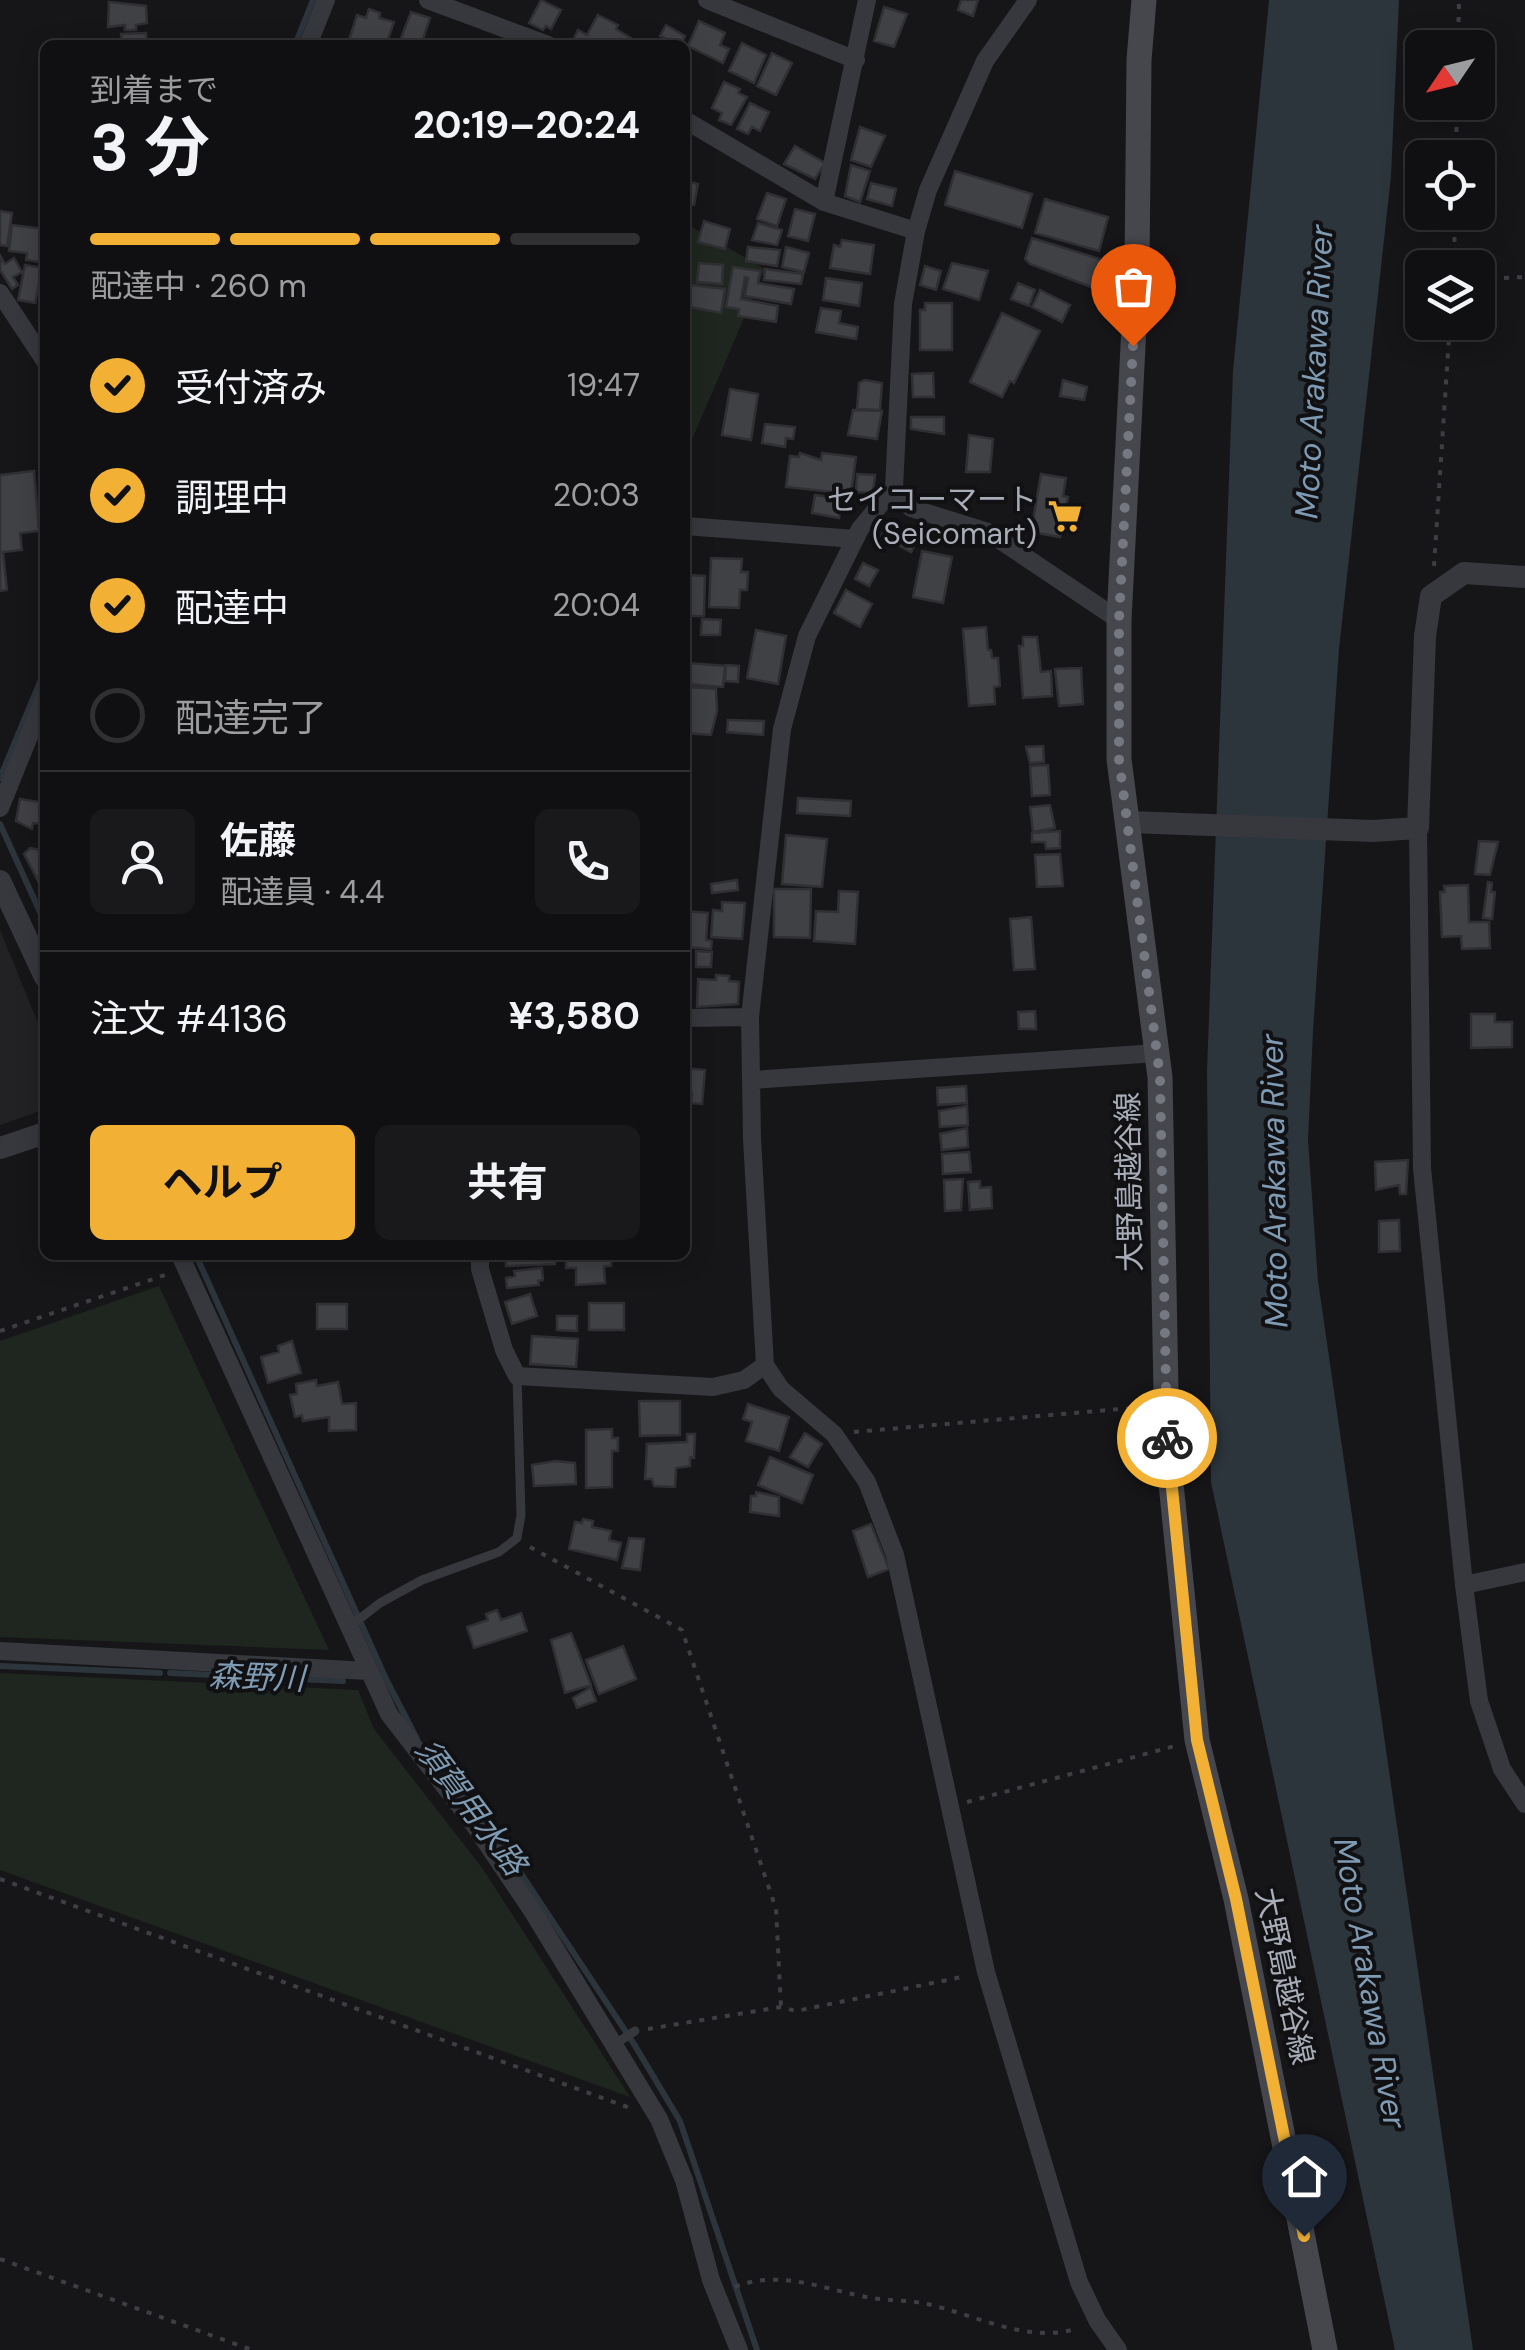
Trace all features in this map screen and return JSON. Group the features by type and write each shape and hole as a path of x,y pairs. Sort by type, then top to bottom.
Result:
{"main road":[{"name":"大野島越谷線","path":"1144,0 1139,60 1137,268 1119,620 1119,759 1157,1053 1167,1444 1197,1740 1236,1899 1325,2350"}],"street":[{"path":"310,40 326,0"},
{"path":"429,0 535,40"},
{"path":"707,0 856,60"},
{"path":"824,202 867,0"},
{"path":"1028,0 985,61 928,190 916,230 903,304 894,488 855,538 807,636 782,729 750,1017 752,1080 765,1365 781,1389 834,1434 867,1482 894,1555 986,1972 1080,2282 1096,2320 1118,2350"},
{"path":"690,123 824,202 916,230"},
{"path":"0,293 40,353"},
{"path":"894,488 911,508 988,532 1119,620"},
{"path":"690,526 855,538"},
{"path":"1525,578 1464,573 1432,596 1426,636 1418,828 1422,1168 1464,1585 1479,1701 1502,1769 1525,1804"},
{"path":"0,808 40,709"},
{"path":"1129,822 1373,831 1418,828"},
{"path":"0,881 40,962"},
{"path":"690,1018 750,1017"},
{"path":"752,1080 1157,1053"},
{"path":"0,1148 40,1134"},
{"path":"480,1260 504,1350 517,1376 713,1388 744,1380 765,1365"},
{"path":"184,1262 389,1714 473,1822 660,2119 739,2350"},
{"path":"1464,1585 1525,1572"},
{"path":"0,1651 368,1671"}],"lane":[{"path":"350,1627 380,1603 422,1580 499,1552 517,1538 521,1515 517,1376"},
{"path":"615,2044 636,2031"}],"path":[{"path":"1458,30 1459,0"},
{"path":"1495,278 1525,277"},
{"path":"1432,596 1449,340"},
{"path":"0,1332 184,1262"},
{"path":"834,1434 1144,1407"},
{"path":"517,1538 548,1560 682,1630 776,1909 781,2007"},
{"path":"952,1806 1197,1740"},
{"path":"0,1879 660,2119"},
{"path":"636,2031 781,2007 796,2011 986,1972"},
{"path":"0,2259 252,2350"},
{"path":"741,2284 784,2279 872,2298 924,2303 1027,2329 1072,2330 1096,2320"}],"shaded area":[{"path":"690,226 765,269 690,444"},
{"path":"0,930 40,1028 40,1111 0,1125"},
{"path":"159,1286 329,1650 0,1637 0,1341"},
{"path":"0,1673 358,1690 374,1729 483,1869 630,2097 0,1870"}],"water":[{"name":"Moto Arakawa River","path":"1269,0 1399,0 1391,176 1339,649 1308,1140 1318,1281 1473,2350 1395,2350 1211,1482 1207,1071 1233,371"}],"building":[{"path":"541,0 561,10 551,29 546,26 543,30 529,23"},
{"path":"961,0 978,0 973,16 958,10"},
{"path":"109,2 146,6 147,23 136,25 136,30 125,30 125,25 108,27"},
{"path":"884,7 907,14 894,47 874,41"},
{"path":"369,9 380,13 379,18 394,22 388,40 349,40 357,15 366,18"},
{"path":"411,12 430,18 423,40 400,40"},
{"path":"598,15 618,25 616,29 634,40 574,38 578,30 587,35"},
{"path":"699,21 725,33 720,45 729,49 723,63 690,47"},
{"path":"666,25 685,36 683,40 669,40 660,36"},
{"path":"146,33 147,40 122,40 121,34"},
{"path":"742,43 766,55 754,83 729,71"},
{"path":"772,53 792,63 776,95 757,86"},
{"path":"724,82 747,97 731,125 719,120 722,113 712,108"},
{"path":"750,103 769,112 760,131 752,127 748,134 737,129"},
{"path":"860,127 885,136 871,167 851,160"},
{"path":"795,146 825,163 815,179 784,164"},
{"path":"851,165 870,171 860,202 845,196"},
{"path":"955,171 1032,194 1022,228 945,205"},
{"path":"690,182 698,184 694,205 690,204"},
{"path":"871,183 896,189 892,206 867,199"},
{"path":"767,193 786,199 777,226 757,219"},
{"path":"1045,199 1108,217 1099,251 1035,233"},
{"path":"795,209 815,214 808,241 788,236"},
{"path":"0,211 12,213 7,246 0,245"},
{"path":"704,221 730,229 725,249 698,242"},
{"path":"758,223 782,230 777,245 752,240"},
{"path":"12,225 40,228 40,262 26,260 27,253 9,251"},
{"path":"1032,238 1103,260 1094,288 1030,264 1025,259"},
{"path":"842,240 874,245 870,274 830,268 834,245 840,247"},
{"path":"748,247 780,250 777,266 746,261"},
{"path":"786,247 809,253 804,272 782,267"},
{"path":"1,257 5,264 14,258 22,272 13,277 18,285 12,289 0,270"},
{"path":"699,263 723,265 722,284 697,282"},
{"path":"952,263 988,271 979,300 943,289"},
{"path":"25,265 40,268 35,303 18,300"},
{"path":"925,266 941,271 936,290 920,285"},
{"path":"733,267 760,271 758,283 794,289 791,304 745,296 745,277 741,299 778,306 776,322 738,316 739,309 726,307"},
{"path":"765,269 803,274 801,284 764,280"},
{"path":"826,278 862,283 859,306 823,300"},
{"path":"1018,283 1035,290 1029,306 1011,299"},
{"path":"690,285 725,289 721,313 690,307"},
{"path":"1040,290 1070,305 1062,322 1032,307"},
{"path":"925,303 952,303 952,350 920,350 920,310 925,310"},
{"path":"821,308 841,311 839,323 858,327 856,339 816,332"},
{"path":"1002,313 1040,331 1014,383 1010,381 1002,397 970,382"},
{"path":"933,373 934,397 913,397 912,374"},
{"path":"1063,380 1087,387 1084,400 1060,396"},
{"path":"859,383 882,383 880,410 857,409"},
{"path":"730,389 758,394 751,440 722,435"},
{"path":"853,410 882,411 877,439 848,435"},
{"path":"911,417 944,417 944,434 911,429"},
{"path":"765,424 795,427 793,439 786,438 785,447 762,443"},
{"path":"969,435 993,439 990,472 966,472"},
{"path":"800,453 821,460 822,453 856,457 851,494 786,487 790,456 799,457"},
{"path":"34,471 39,531 20,533 22,550 3,552 7,590 0,591 0,475"},
{"path":"857,474 875,475 873,493 856,492"},
{"path":"1041,474 1066,478 1063,496 1068,497 1060,537 1031,532"},
{"path":"815,495 842,499 839,518 812,513"},
{"path":"890,521 919,537 911,552 881,536"},
{"path":"922,551 952,557 943,603 913,597"},
{"path":"711,558 742,559 741,572 748,572 747,590 740,590 739,608 709,607"},
{"path":"863,563 878,570 869,586 855,579"},
{"path":"690,575 705,576 704,616 690,616"},
{"path":"846,590 872,604 860,627 834,613"},
{"path":"702,619 721,620 720,635 701,635"},
{"path":"986,627 988,650 992,658 998,658 1000,686 994,687 995,704 969,706 963,629"},
{"path":"756,630 786,636 778,684 747,678"},
{"path":"1023,637 1037,637 1041,672 1051,671 1052,696 1023,698 1019,646 1023,646"},
{"path":"690,663 725,666 723,687 690,684"},
{"path":"726,665 739,666 738,682 725,681"},
{"path":"1081,668 1083,704 1059,706 1055,669"},
{"path":"690,687 716,689 717,711 711,735 690,733"},
{"path":"728,720 764,721 763,735 727,732"},
{"path":"1043,746 1044,762 1030,763 1026,747"},
{"path":"1048,765 1050,795 1032,796 1030,766"},
{"path":"798,798 851,801 850,816 797,813"},
{"path":"20,799 40,802 40,824 33,823 32,829 16,821"},
{"path":"1050,805 1055,828 1033,832 1030,807"},
{"path":"1060,831 1060,848 1046,849 1045,842 1032,842 1032,833"},
{"path":"786,835 827,839 822,887 782,884"},
{"path":"1479,841 1498,842 1490,875 1475,874"},
{"path":"30,848 40,850 40,884 24,854"},
{"path":"1060,854 1063,886 1037,887 1035,855"},
{"path":"737,880 738,890 712,893 711,884"},
{"path":"1488,882 1492,883 1491,892 1495,892 1492,919 1483,918"},
{"path":"1468,885 1469,922 1489,922 1490,948 1462,949 1461,936 1442,937 1440,892 1445,892 1444,886"},
{"path":"774,889 811,889 810,938 774,937"},
{"path":"839,891 858,892 855,944 814,941 816,911 838,912"},
{"path":"722,902 745,903 742,939 711,937 713,910 722,911"},
{"path":"690,911 708,913 706,940 712,941 711,949 690,947"},
{"path":"1031,917 1035,969 1014,970 1010,919"},
{"path":"696,951 712,952 711,967 696,967"},
{"path":"716,975 739,982 738,1004 697,1007 698,979 716,980"},
{"path":"1035,1011 1036,1029 1019,1029 1018,1012"},
{"path":"1471,1014 1495,1014 1495,1022 1512,1022 1512,1047 1471,1048"},
{"path":"690,1068 705,1070 702,1104 691,1103"},
{"path":"966,1086 967,1103 938,1105 937,1088"},
{"path":"967,1106 968,1125 940,1127 939,1111"},
{"path":"967,1128 968,1147 942,1150 940,1134"},
{"path":"969,1152 971,1172 943,1174 942,1154"},
{"path":"1408,1160 1406,1194 1400,1194 1399,1185 1376,1190 1375,1162"},
{"path":"963,1179 961,1210 945,1211 944,1180"},
{"path":"980,1181 980,1188 991,1187 992,1208 970,1210 968,1182"},
{"path":"1399,1220 1400,1251 1379,1252 1379,1221"},
{"path":"506,1260 555,1260 555,1264 506,1266"},
{"path":"566,1260 611,1260 611,1266 604,1266 605,1283 576,1285 576,1268 566,1268"},
{"path":"542,1268 543,1280 538,1281 539,1285 507,1288 506,1278 515,1276 514,1271"},
{"path":"530,1294 537,1316 512,1324 505,1302"},
{"path":"589,1303 624,1303 624,1330 589,1330"},
{"path":"317,1304 347,1304 347,1329 317,1329"},
{"path":"557,1316 577,1316 577,1331 557,1330"},
{"path":"532,1336 578,1339 576,1367 530,1364"},
{"path":"292,1341 301,1373 268,1383 261,1357 279,1352 278,1346"},
{"path":"316,1380 317,1386 338,1382 342,1404 356,1403 356,1430 329,1431 329,1417 303,1421 302,1415 295,1417 290,1395 297,1394 296,1384"},
{"path":"639,1401 680,1401 680,1435 640,1436"},
{"path":"748,1404 789,1417 779,1451 746,1441 752,1422 743,1419"},
{"path":"612,1429 612,1438 618,1438 618,1451 612,1451 612,1487 586,1488 586,1430"},
{"path":"805,1433 822,1444 808,1467 790,1457"},
{"path":"687,1434 695,1434 690,1466 676,1468 675,1487 654,1486 652,1479 645,1479 647,1444 687,1442"},
{"path":"770,1457 813,1475 802,1503 758,1485"},
{"path":"575,1463 576,1484 534,1486 532,1465"},
{"path":"756,1492 779,1497 779,1516 750,1512 751,1496 756,1496"},
{"path":"583,1519 593,1521 592,1527 611,1531 609,1540 621,1543 617,1560 569,1549 575,1522 582,1523"},
{"path":"871,1524 889,1569 868,1577 853,1531"},
{"path":"629,1538 644,1539 640,1570 622,1568"},
{"path":"497,1610 501,1620 521,1613 527,1631 474,1648 467,1627 488,1620 486,1614"},
{"path":"571,1633 591,1685 565,1693 551,1640"},
{"path":"623,1646 636,1679 599,1694 586,1660"},
{"path":"591,1687 596,1701 577,1708 573,1698"}],"waterway":[{"path":"297,40 313,0"},
{"path":"0,778 40,682"},
{"name":"須賀用水路","path":"0,824 40,912"},
{"name":"須賀用水路","path":"198,1260 386,1679 417,1739"},
{"name":"森野川","path":"0,1666 160,1673"},
{"name":"森野川","path":"170,1673 343,1681"},
{"name":"須賀用水路","path":"450,1779 506,1851 634,2044 680,2121 757,2350"}],"way so far":[{"path":"1133,346 1119,620 1119,759 1160,1077 1167,1438"}],"place":[{"name":"セイコーマート (Seicomart)","path":"1065,516"}],"route":[{"path":"1167,1438 1197,1740 1236,1899 1304,2236"}]}
